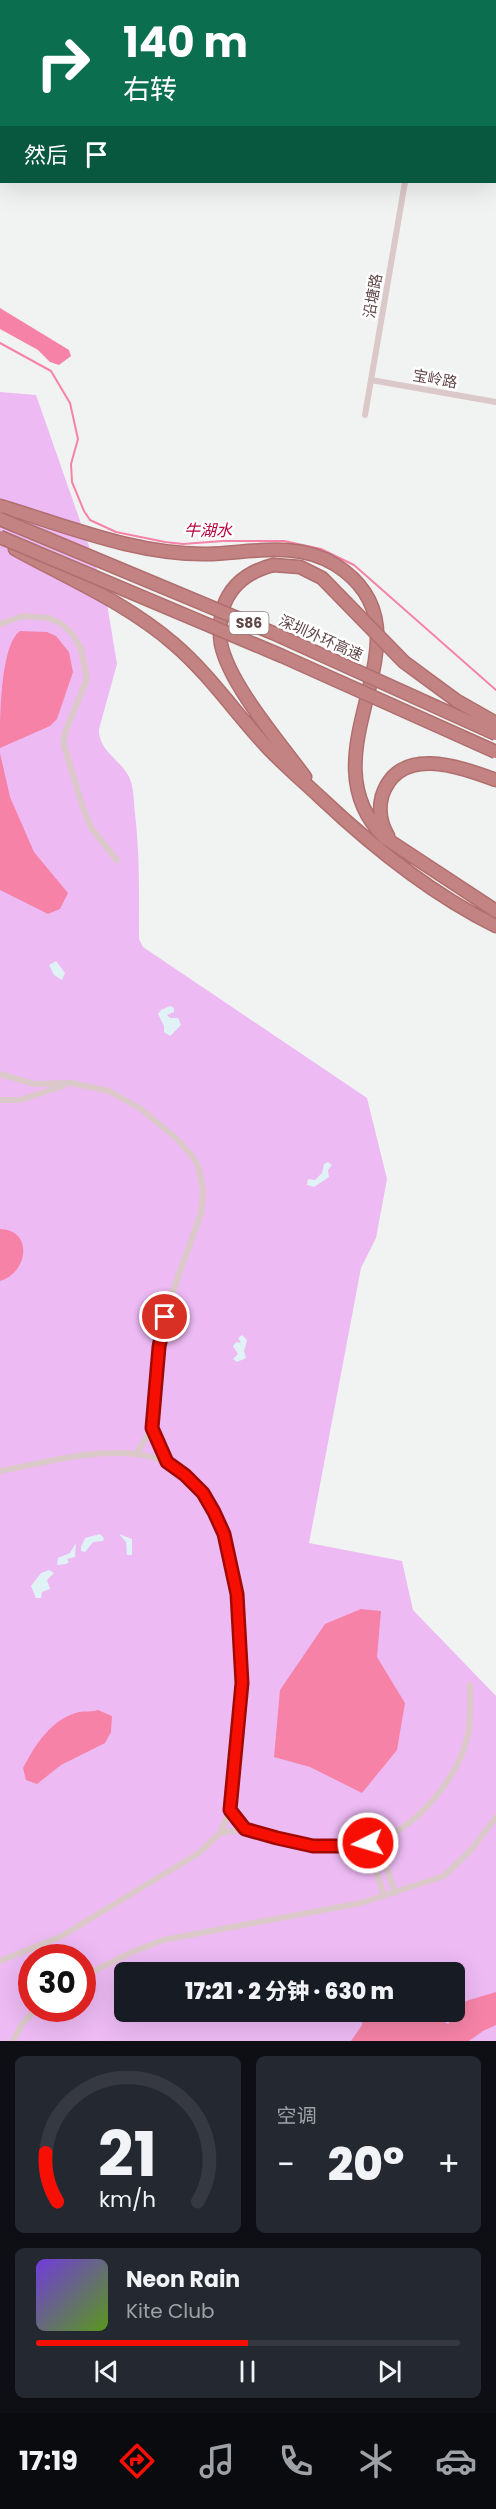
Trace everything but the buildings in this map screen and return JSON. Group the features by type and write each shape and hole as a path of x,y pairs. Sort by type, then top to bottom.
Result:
{"highway":[{"path":"0,506 101,537 152,549 207,554 266,550 303,552 331,561 343,569 370,600 378,635 377,652 356,737 354,775 361,805 376,830 394,845 496,911"},
{"name":"深圳外环高速","path":"0,519 273,633 496,734"},
{"path":"0,538 121,605 163,635 205,674 270,751 320,797 396,863 496,926"},
{"name":"S86","path":"0,538 292,661 496,752"},
{"path":"320,797 246,696 231,671 221,646 222,611 232,590 248,574 273,565 300,567 322,578 404,662 457,701 496,723"},
{"path":"394,845 382,825 380,813 384,792 396,775 425,762 468,770 496,780"}],"street":[{"name":"沿塘路","path":"365,415 405,183"},
{"name":"宝岭路","path":"371,380 496,402"},
{"path":"0,624 23,616 49,618 62,624 73,635 81,649 87,679 63,742 82,808 91,828 117,860"},
{"path":"0,1074 34,1084 72,1083 109,1091 141,1109 185,1146 198,1166 203,1202 201,1213 172,1292 162,1330 152,1428 136,1454"},
{"path":"0,1100 20,1100 72,1083"},
{"path":"152,1428 167,1462"},
{"path":"0,1471 85,1455 136,1454 167,1462 185,1475 203,1493 224,1534 237,1594 242,1683 230,1810 220,1833 199,1853 92,1919 60,1937 0,1961"},
{"path":"220,1833 245,1829 313,1846 348,1846 378,1841 404,1826 426,1807 445,1784 463,1753 468,1734 470,1685"},
{"path":"230,1810 245,1829"},
{"path":"96,1970 163,1940 361,1903 444,1876 471,1850 496,1817"},
{"path":"378,1841 395,1893"},
{"path":"368,1843 384,1896"},
{"path":"13,2041 24,2022"}],"shaded area":[{"path":"0,308 69,350 71,356 59,365 50,362 38,350 0,329"},
{"path":"0,392 36,395 105,592 117,664 99,729 107,751 128,775 132,786 137,829 139,939 143,947 367,1098 387,1179 376,1238 361,1268 309,1543 402,1561 413,1610 496,1696 496,2041 0,2041"},
{"path":"20,631 47,632 56,636 69,652 73,672 57,719 50,726 0,748 2,684 8,651 13,639"},
{"path":"0,753 10,797 34,852 68,893 60,909 48,914 0,890"},
{"path":"0,1229 11,1231 18,1236 23,1252 17,1270 0,1281"},
{"path":"361,1609 381,1611 377,1657 405,1703 397,1750 362,1793 310,1767 274,1757 280,1690 325,1624"},
{"path":"98,1710 112,1716 111,1732 105,1743 61,1765 37,1784 26,1780 23,1768 33,1750 52,1726 69,1715"},
{"path":"496,1992 496,2025 469,2041 351,2041 362,2022 444,2022 448,2024 450,2022 465,2022 466,2001"}],"sand":[{"path":"56,961 65,973 62,980 54,975 49,965"},
{"path":"170,1006 174,1008 174,1012 167,1015 170,1018 178,1018 181,1025 170,1036 164,1032 164,1026 158,1014"},
{"path":"328,1162 332,1165 328,1170 329,1177 314,1187 307,1185 308,1179 315,1180 322,1173 324,1164"},
{"path":"242,1335 247,1340 244,1351 246,1358 237,1362 233,1359 238,1354 233,1346 236,1342 241,1343 238,1338"},
{"path":"100,1534 104,1538 103,1541 93,1542 85,1552 81,1551 85,1538"},
{"path":"119,1534 132,1539 132,1555 127,1555 126,1542"},
{"path":"76,1543 75,1557 67,1559 69,1562 66,1564 57,1565 58,1558 70,1553"},
{"path":"49,1570 54,1573 47,1580 50,1589 42,1592 41,1598 36,1598 31,1586 41,1573"}],"waterway":[{"name":"牛湖水","path":"0,343 51,371 70,403 78,439 71,464 72,482 90,520 116,532 165,542 183,544 223,541 284,541 321,549 354,565 496,690"}],"route":[{"path":"165,1317 159,1347 152,1428 167,1462 185,1475 203,1493 214,1512 224,1534 237,1594 241,1629 242,1683 230,1810 245,1829 277,1838 313,1846 348,1846 368,1843"}]}
